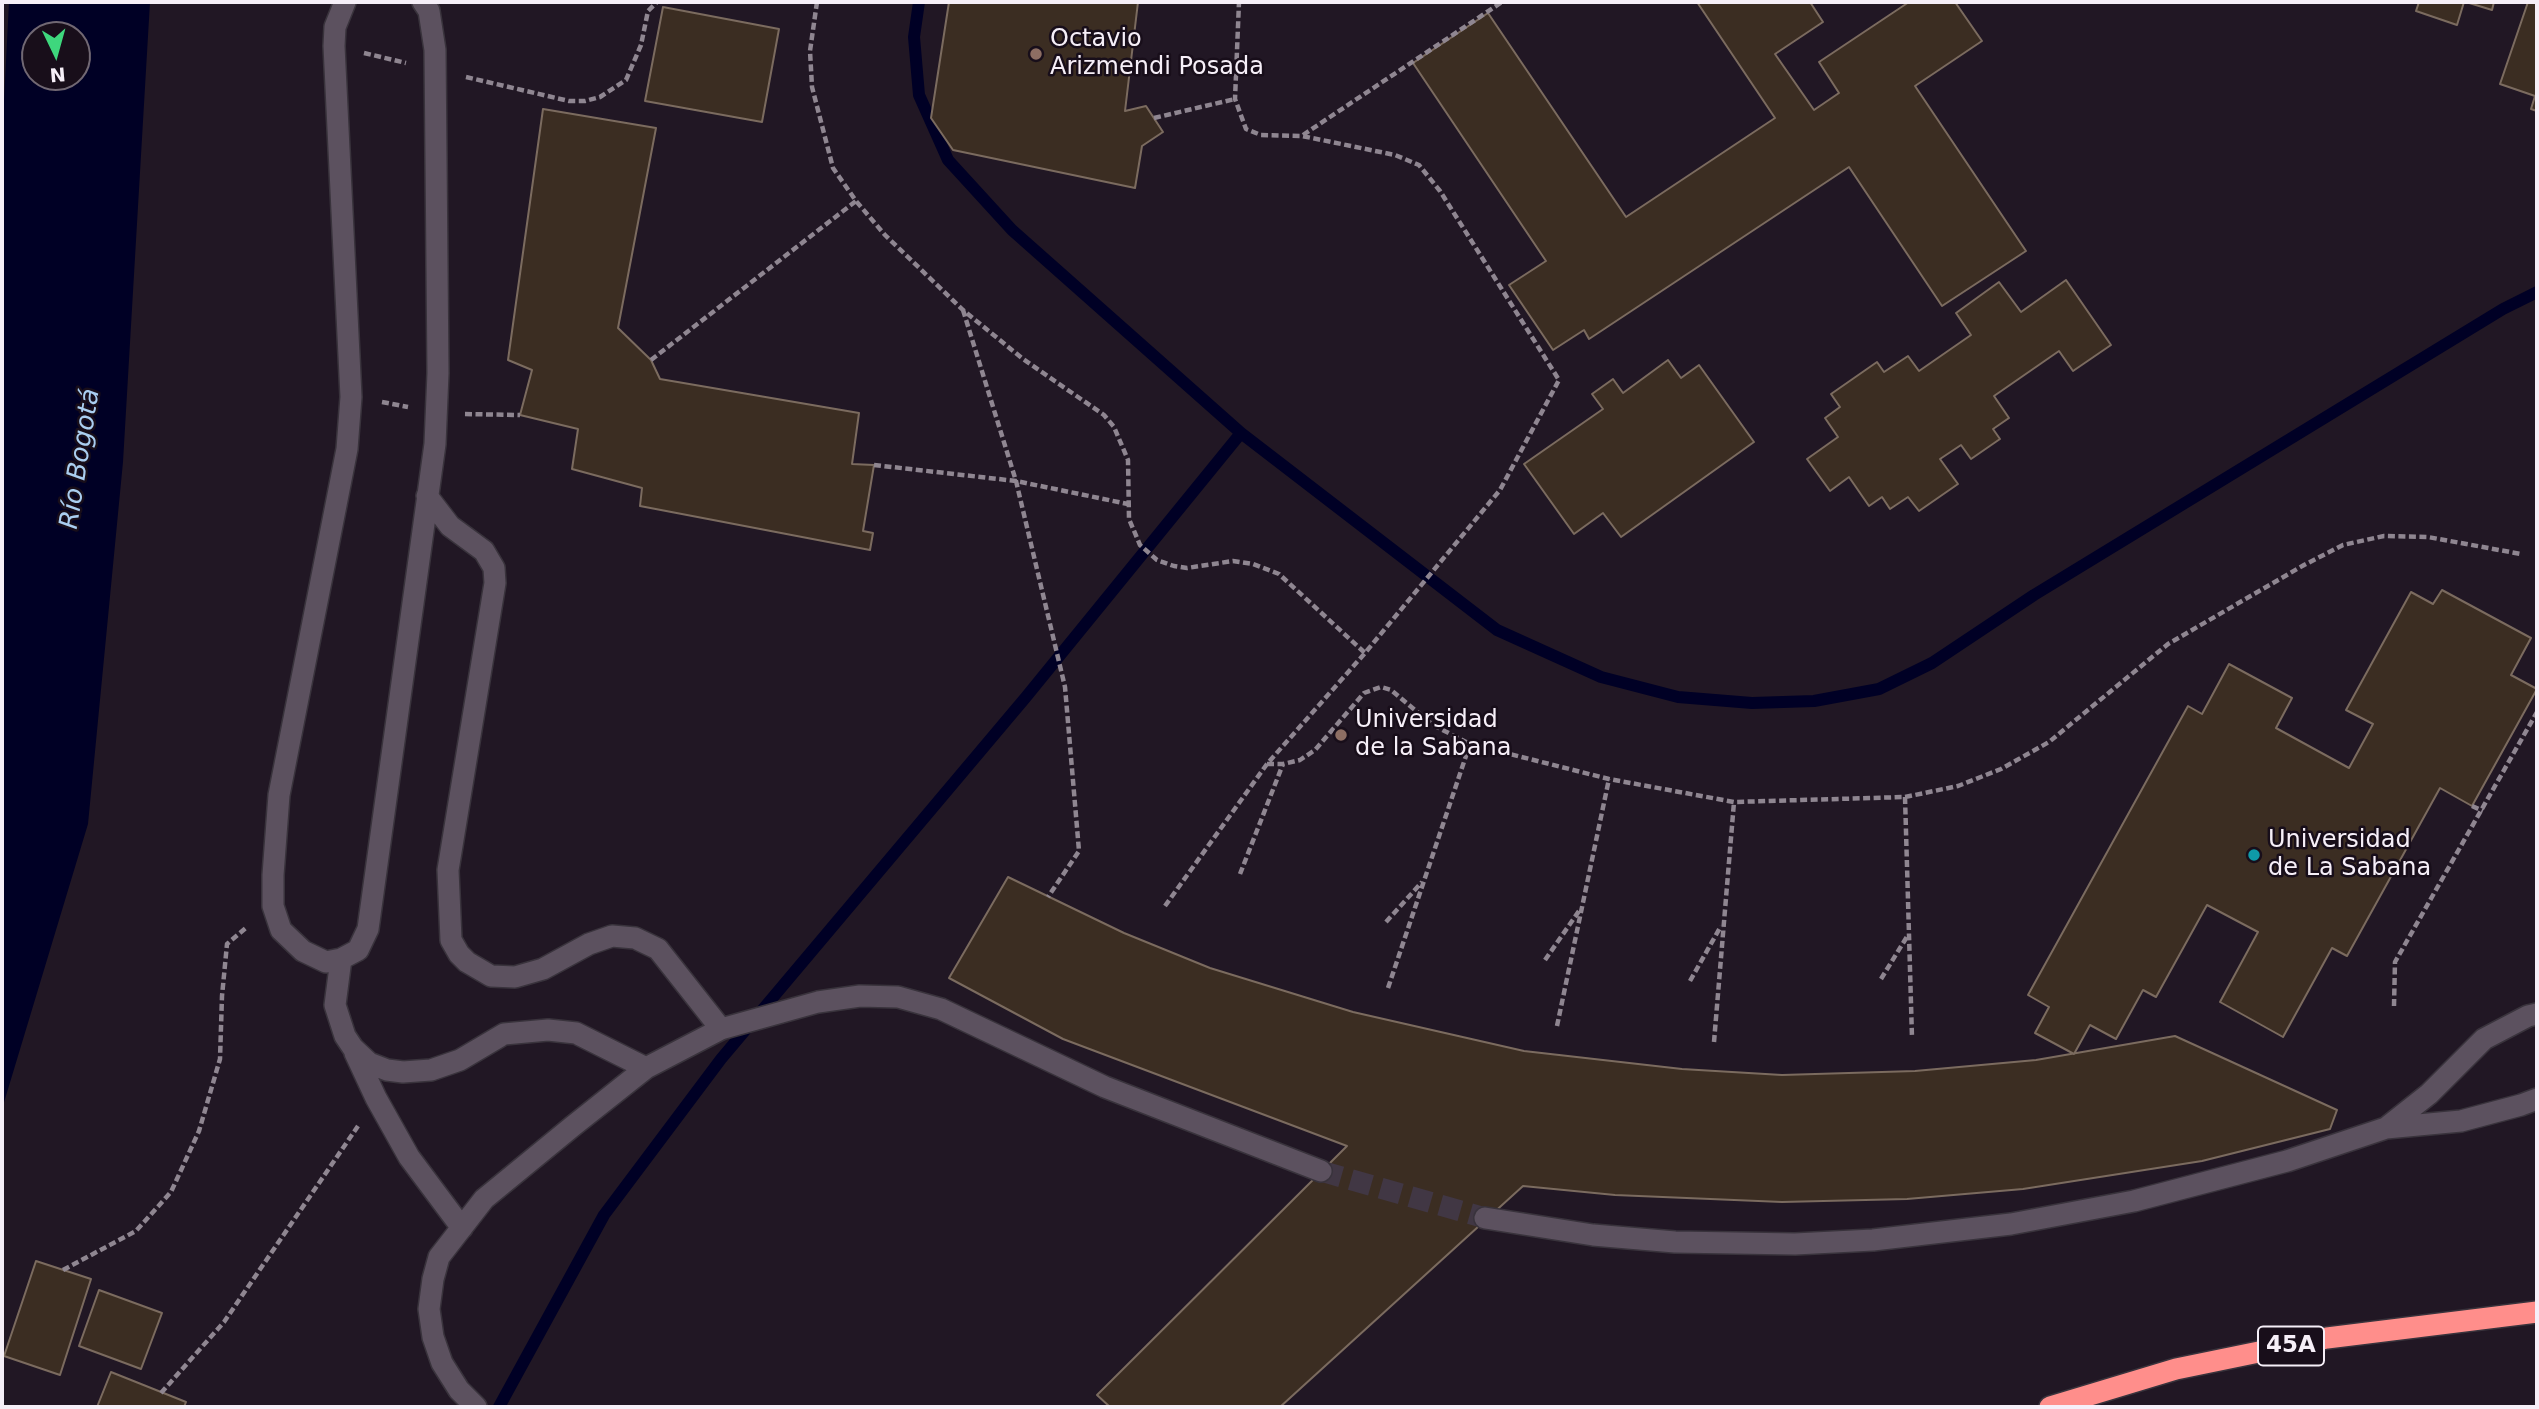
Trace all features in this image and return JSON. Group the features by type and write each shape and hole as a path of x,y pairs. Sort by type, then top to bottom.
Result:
{"highway":[{"name":"45A","path":"2050,1407 2176,1369 2328,1338 2537,1312"}],"lane":[{"path":"345,2 335,27 334,46 351,397 347,449 279,795 272,906 281,930 303,951 326,962 341,959 358,950 368,929 374,900 376,861 438,413 436,70 433,28 428,5"},
{"path":"427,496 450,526 484,551 494,568 495,583 448,870 451,940 467,962 491,976 515,977 543,968 589,943 612,936 635,938 658,949 729,1027"},
{"path":"341,959 335,1005 342,1028 409,1157 462,1228"},
{"path":"476,1407 459,1390 442,1363 433,1337 429,1309 439,1257 484,1199 646,1068 729,1027 818,1002 860,996 898,997 941,1009 1105,1087 1321,1171"},
{"path":"2386,1128 2429,1094 2484,1039 2537,1014"},
{"path":"353,1048 369,1063 387,1070 431,1070 460,1060 504,1034 548,1030 576,1033 646,1068"},
{"path":"1485,1218 1593,1234 1675,1242 1795,1244 1873,1240 2011,1224 2134,1201 2287,1161 2386,1128 2461,1121 2522,1105 2537,1098"}],"path":[{"path":"334,46 569,101 585,101 614,90 626,80 640,45 648,11 657,2"},
{"path":"817,2 810,51 812,87 834,168 856,201 885,235 963,310 1023,359 1104,415 1114,426 1128,460 1129,519 1140,545 1157,560 1186,568 1233,561 1253,564 1279,574 1365,653"},
{"path":"1165,906 1267,764 1365,653 1500,490 1559,380 1440,191 1419,165 1395,155 1302,136 1261,135 1246,129 1234,99 1239,2"},
{"path":"1302,136 1502,2"},
{"path":"1154,118 1234,99"},
{"path":"651,360 856,201"},
{"path":"963,310 1016,481 1065,687 1079,851 1048,897"},
{"path":"874,465 1016,481 1128,504"},
{"path":"1267,764 1300,760 1315,750 1364,694 1381,687 1391,690 1433,725 1470,744 1609,779 1734,802 1905,797 1958,786 2001,769 2049,742 2168,643 2343,545 2384,536 2428,537 2521,554"},
{"path":"2394,1006 2395,962 2537,712"},
{"path":"1388,988 1470,744"},
{"path":"1240,874 1283,764"},
{"path":"1557,1026 1609,779"},
{"path":"1905,797 1912,1038"},
{"path":"1714,1042 1734,802"},
{"path":"2472,806 2483,811"},
{"path":"1386,922 1425,878"},
{"path":"63,1270 136,1231 171,1192 199,1132 220,1059 227,944 272,906"},
{"path":"1545,960 1582,907"},
{"path":"1690,981 1724,922"},
{"path":"1881,979 1909,934"},
{"path":"161,1393 224,1322 376,1098"}],"water":[{"name":"Río Bogotá","path":"9,2 150,2 123,462 88,824 2,1109 2,140"}],"building":[{"name":"Octavio Arizmendi Posada","path":"949,2 1138,2 1125,111 1146,106 1163,132 1142,146 1135,188 953,150 931,118"},
{"path":"1697,2 1810,2 1823,22 1775,54 1814,110 1839,93 1819,62 1909,2 1955,2 1982,41 1915,86 2026,251 1942,306 1849,167 1589,339 1584,330 1553,350 1509,285 1546,261 1413,63 1488,13 1626,217 1775,118"},
{"path":"2419,2 2464,2 2457,25 2416,11"},
{"path":"2466,2 2494,2 2492,10"},
{"path":"2528,2 2537,2 2537,111 2531,109 2535,96 2500,84"},
{"path":"663,7 779,29 762,122 645,101"},
{"path":"543,109 656,128 618,328 651,360 660,379 859,413 852,464 874,465 863,531 873,533 870,550 640,506 642,488 572,469 578,429 520,415 532,370 508,360"},
{"path":"2066,280 2111,345 2073,371 2059,351 1994,396 2009,418 1993,429 2000,439 1971,459 1961,445 1940,459 1958,484 1919,511 1908,497 1890,509 1882,497 1869,506 1849,477 1830,491 1807,459 1838,437 1825,418 1840,407 1831,394 1877,362 1884,372 1908,356 1919,371 1971,335 1956,313 1999,282 2021,312"},
{"path":"1668,360 1681,378 1699,365 1754,442 1621,537 1603,513 1574,534 1524,464 1603,409 1592,394 1613,379 1623,393"},
{"name":"Universidad de La Sabana","path":"2442,590 2531,638 2511,675 2537,689 2472,806 2440,788 2347,956 2332,948 2283,1037 2220,1002 2258,932 2207,905 2156,997 2143,990 2116,1039 2090,1025 2074,1054 2035,1033 2049,1007 2028,995 2188,706 2202,714 2229,664 2292,698 2276,728 2349,768 2373,724 2346,710 2411,592 2433,604"},
{"path":"1008,877 1124,933 1210,968 1353,1012 1524,1051 1682,1069 1782,1075 1915,1071 2036,1060 2175,1036 2337,1110 2330,1129 2202,1161 2023,1189 1907,1199 1782,1202 1615,1195 1523,1186 1280,1407 1110,1407 1097,1395 1347,1146 1063,1039 949,978"},
{"path":"36,1261 91,1279 60,1375 4,1356"},
{"path":"99,1290 162,1313 141,1369 79,1346"},
{"path":"111,1372 186,1402 184,1407 97,1407"}],"waterway":[{"path":"919,2 914,37 919,95 948,160 1012,230 1241,433 1497,630 1601,677 1678,697 1752,703 1814,701 1879,689 1932,663 2034,595 2503,309 2537,292"},
{"path":"499,1407 604,1215 721,1059 1026,697 1241,433"}],"tunnel":[{"path":"1321,1171 1485,1218"}],"place":[{"name":"Octavio Arizmendi Posada","path":"1036,54"},
{"name":"Universidad de la Sabana","path":"1341,735"},
{"name":"Universidad de La Sabana","path":"2254,855"}]}
